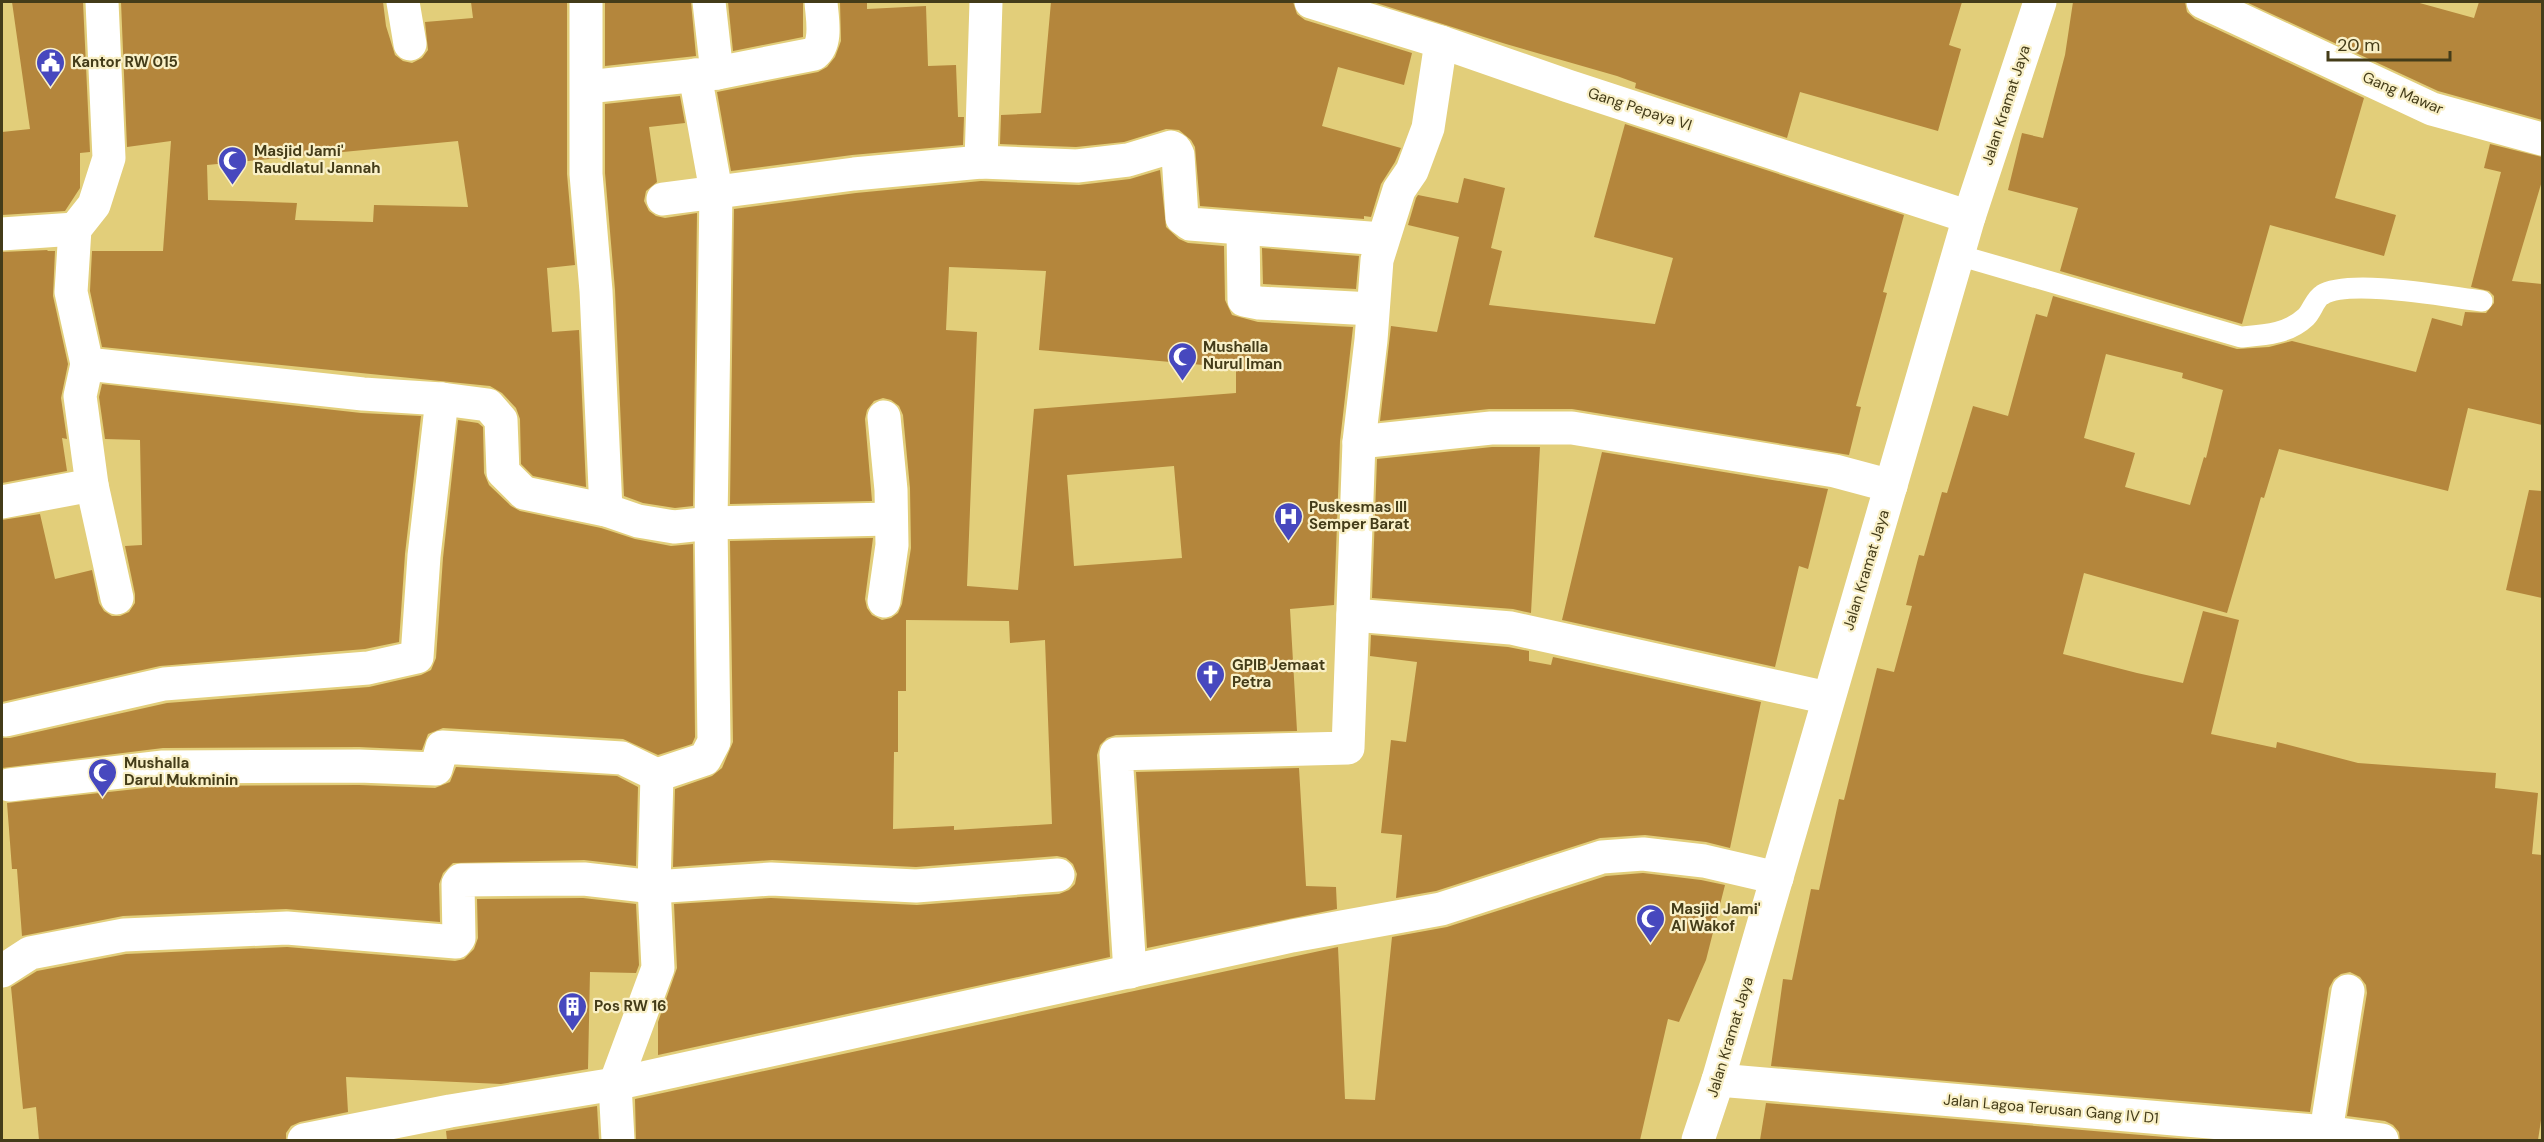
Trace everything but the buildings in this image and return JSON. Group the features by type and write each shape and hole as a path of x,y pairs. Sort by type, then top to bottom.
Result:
{"street":[{"path":"102,2 109,158 94,205 75,229 71,292 87,364 80,396 92,485 117,598"},
{"path":"403,2 410,44"},
{"path":"586,2 588,87 586,174 596,291 606,510"},
{"path":"9,785 163,767 359,765 436,769 442,747 622,758 657,775 705,759 714,741 711,523 716,191 706,74 708,2"},
{"path":"588,87 706,74 814,54 820,49 822,40 821,2"},
{"path":"981,162 986,2"},
{"name":"Gang Pepaya VI","path":"1311,2 1441,42 1568,86 1969,217"},
{"name":"Jalan Kramat Jaya","path":"1698,1140 1718,1080 1969,217 2040,2"},
{"name":"Gang Mawar","path":"2203,2 2432,109 2542,139"},
{"path":"1130,972 1116,754 1348,748 1359,442 1371,340 1377,260 1399,190 1412,171 1428,128 1441,42"},
{"path":"663,199 854,174 981,162 1077,166 1128,160 1171,147 1178,155 1181,212 1185,222 1198,226 1382,239"},
{"path":"2,234 75,229"},
{"path":"1243,229 1244,300 1259,303 1372,309"},
{"path":"87,364 488,405 501,420 503,472 524,493 606,510 638,521 674,527 711,523 891,519"},
{"path":"6,720 164,684 368,668 417,657 424,556 442,399"},
{"path":"884,417 891,519 891,545 884,601"},
{"path":"1359,442 1491,429 1572,428 1835,471 1891,486"},
{"path":"2,502 92,485"},
{"path":"1353,615 1511,628 1828,698"},
{"path":"618,1140 615,1084 658,968 654,887 657,775"},
{"path":"304,1140 450,1111 615,1084 1292,936 1441,909 1602,857 1643,854 1704,861 1777,878"},
{"path":"2,971 30,953 124,935 287,928 456,942 459,938 458,884 461,880 584,879 654,887 771,879 916,886 1058,875"},
{"path":"2326,1132 2348,991"},
{"name":"Jalan Lagoa Terusan Gang IV D1","path":"1718,1080 2326,1132 2382,1140"}],"lane":[{"path":"1958,255 2241,337 2272,334 2292,327 2307,316 2320,295 2341,288 2373,289 2482,302"}],"place":[{"name":"Kantor RW 015","path":"51,88"},
{"name":"Masjid Jami' Raudlatul Jannah","path":"233,186"},
{"name":"Mushalla Nurul Iman","path":"1182,382"},
{"name":"Puskesmas III Semper Barat","path":"1288,542"},
{"name":"GPIB Jemaat Petra","path":"1211,700"},
{"name":"Mushalla Darul Mukminin","path":"103,798"},
{"name":"Masjid Jami' Al Wakof","path":"1650,944"},
{"name":"Pos RW 16","path":"573,1032"}]}
